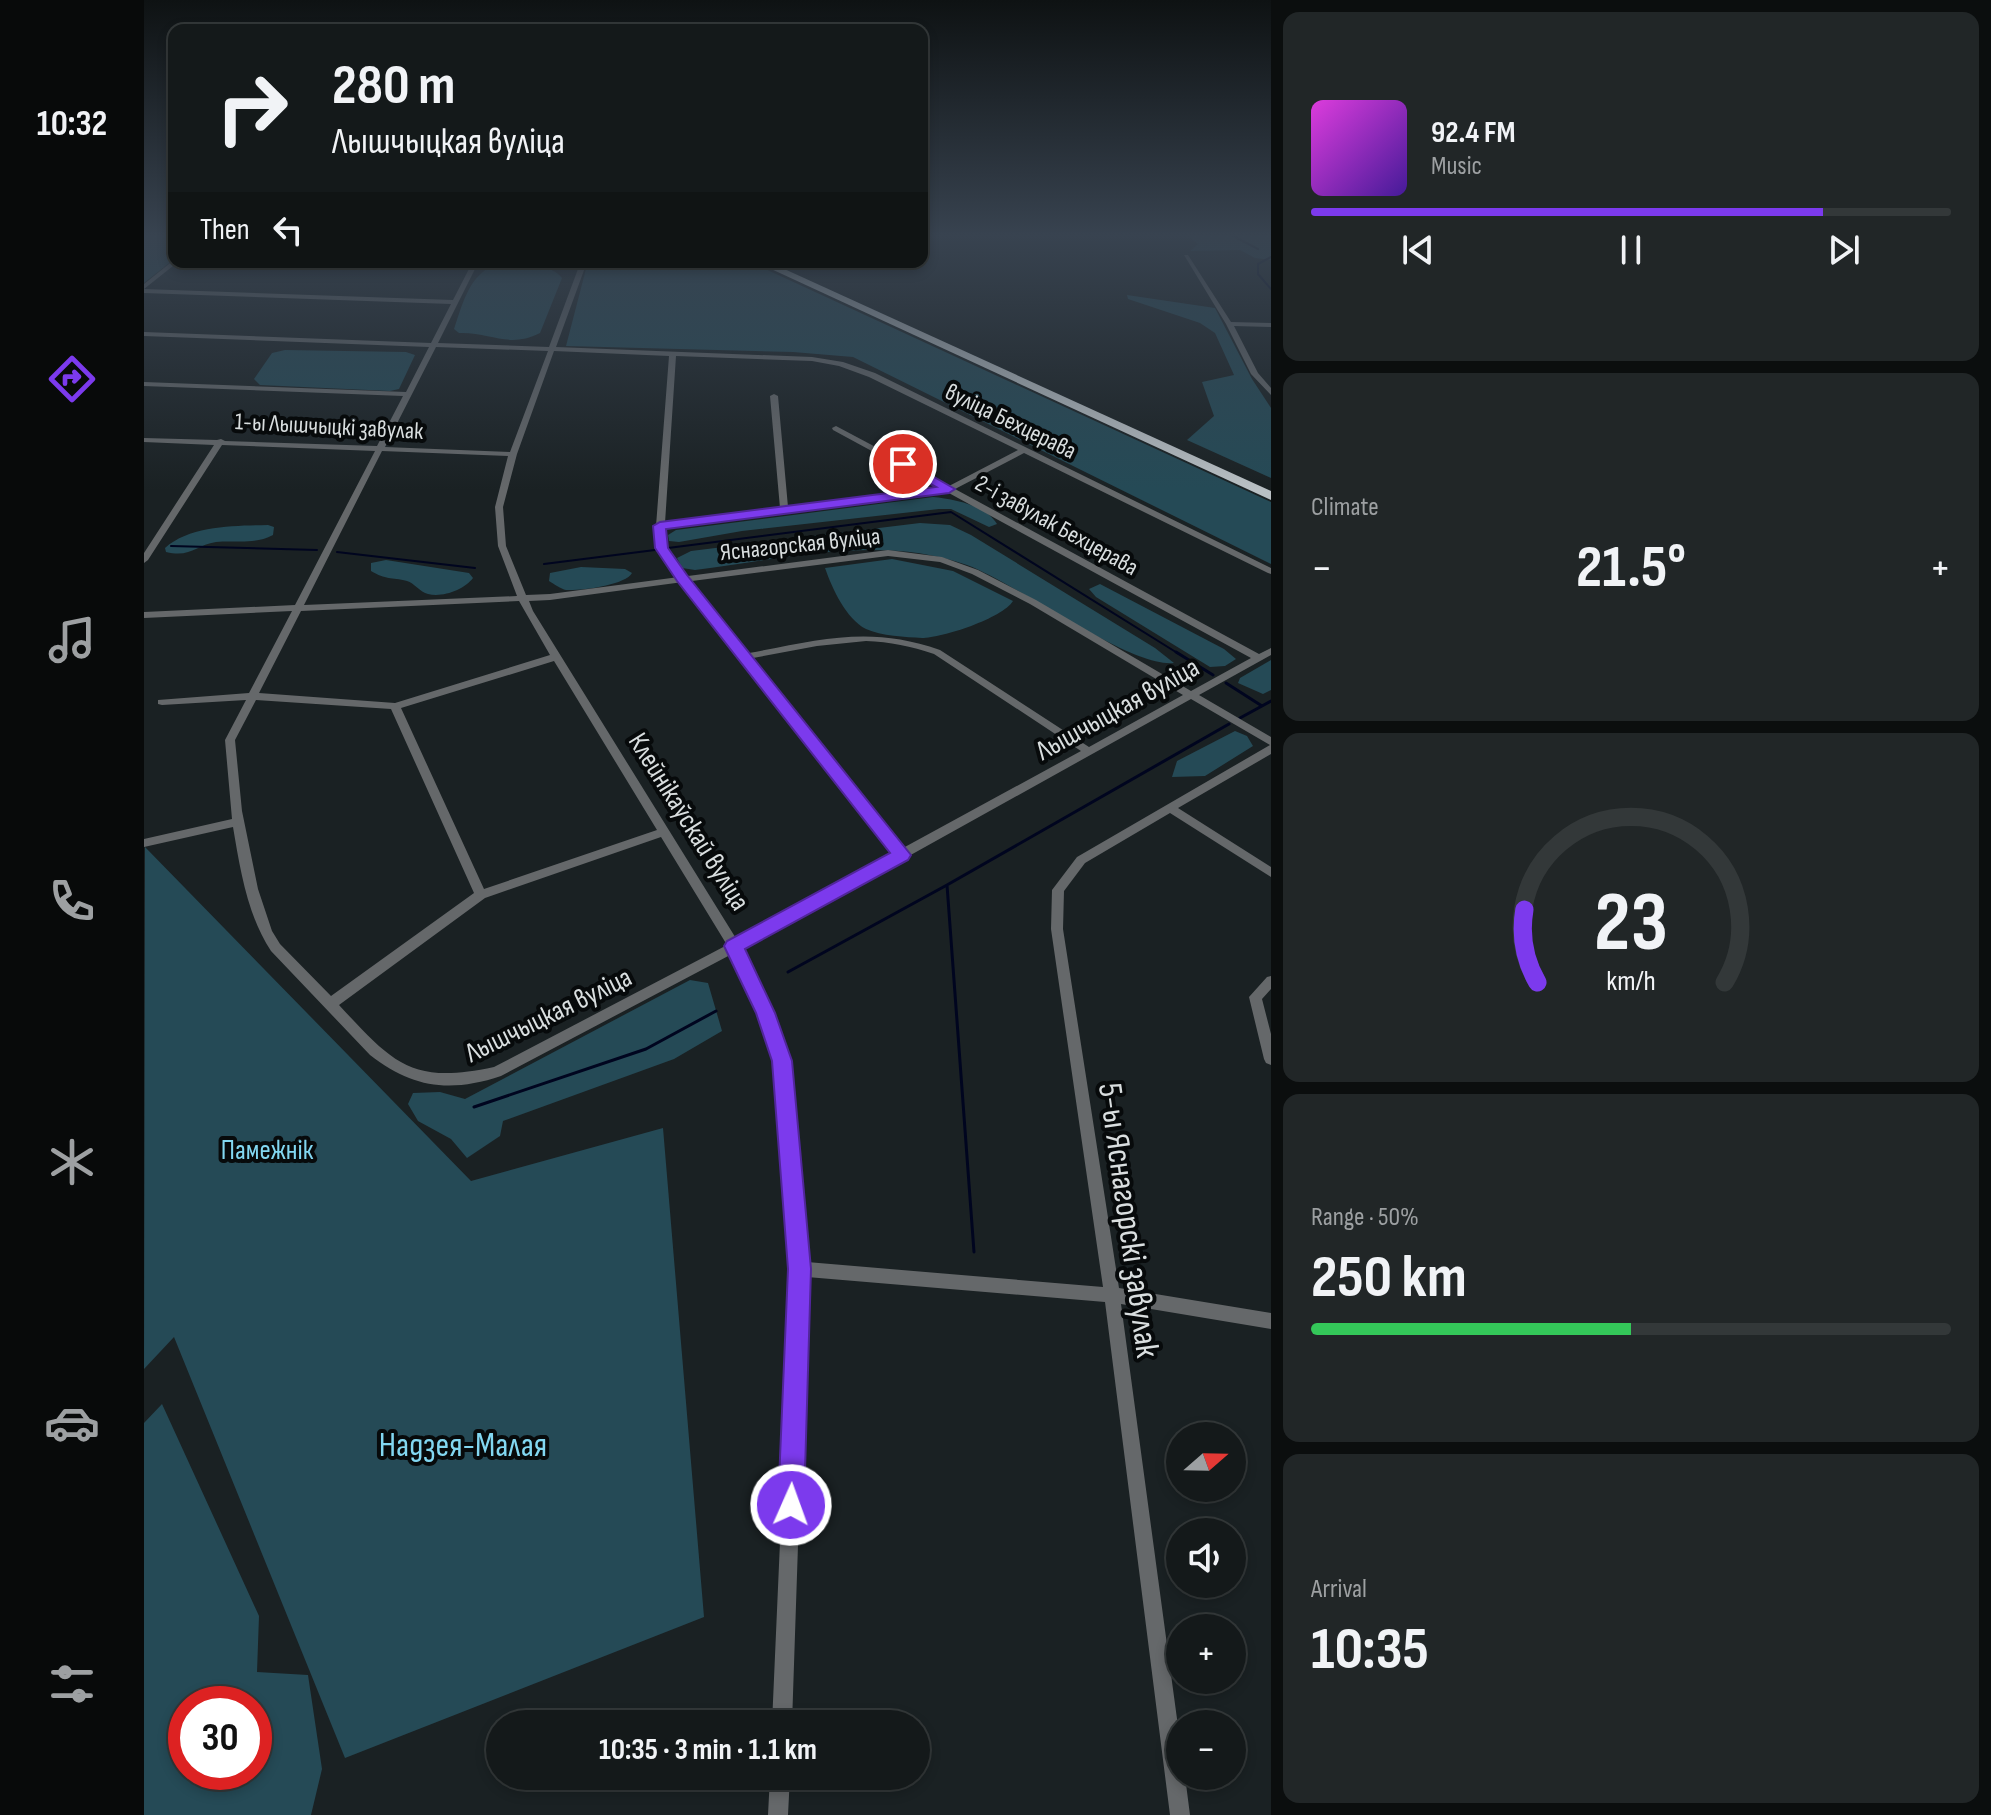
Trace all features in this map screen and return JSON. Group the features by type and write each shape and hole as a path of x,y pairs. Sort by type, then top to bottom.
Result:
{"highway":[{"path":"889,321 1271,496"},
{"path":"902,321 1271,488"}],"street":[{"name":"Лышчыцкая вуліца","path":"446,321 230,740 231,767 254,904 268,936 369,1049 399,1070 428,1080 465,1081 496,1072 902,855 1265,654"},
{"name":"Клейнікаўскай вуліца","path":"562,321 513,454 499,507 502,546 523,599 555,657 734,946 766,1013 782,1061 800,1269 783,1710"},
{"path":"1227,321 1255,374 1271,393"},
{"path":"1229,324 1271,325"},
{"name":"вуліца Бехцерава","path":"144,334 673,353 812,359 840,364 872,375 1271,571"},
{"path":"673,353 661,548 902,855"},
{"path":"144,384 407,394"},
{"path":"774,396 784,510"},
{"name":"2-і завулак Бехцерава","path":"836,428 1265,654"},
{"name":"1-ы Лышчыцкі завулак","path":"144,440 513,454"},
{"path":"144,560 221,441"},
{"path":"660,526 949,489 1024,450"},
{"name":"Яснагорская вуліца","path":"144,615 523,599 888,553 942,560 975,572 1033,602 1271,742"},
{"path":"744,657 880,636 912,640 937,652 1088,751"},
{"path":"162,702 253,696 395,706 555,657"},
{"path":"395,706 481,895"},
{"name":"5-ы Яснагорскі завулак","path":"1180,1815 1112,1295 1057,929 1058,890 1081,860 1271,749"},
{"path":"1171,809 1271,873"},
{"path":"144,843 240,821"},
{"path":"330,1004 481,895 665,831"},
{"path":"1271,981 1255,997 1271,1059"},
{"path":"800,1269 1112,1295 1271,1321"},
{"path":"778,1815 779,1790"}],"green space":[{"path":"457,321 545,321 540,333 518,340 459,333 454,329"},
{"path":"573,321 877,321 1271,502 1271,564 853,357 793,352 566,346"},
{"path":"1193,321 1222,321 1271,408 1271,478 1187,440 1214,416 1202,382 1234,375 1215,333"},
{"path":"285,350 406,352 415,355 399,389 390,391 260,385 254,379 272,353"},
{"path":"933,497 959,501 977,508 997,524 989,527 951,509 939,509 742,531 679,542 669,541 668,535 676,530"},
{"path":"920,523 950,525 971,535 1155,648 1174,663 1155,661 1130,652 989,575 934,556 900,551 831,552 695,570 682,568 677,558 691,551"},
{"path":"274,527 273,535 259,540 216,542 182,553 166,552 165,548 200,531"},
{"path":"892,559 953,571 1013,601 985,620 943,635 922,638 894,636 866,629 846,611 825,568"},
{"path":"386,560 469,573 473,578 453,592 428,594 407,581 371,571 371,563"},
{"path":"581,567 625,569 632,573 612,584 581,589 566,590 549,581 550,573"},
{"path":"1100,584 1224,649 1236,659 1225,666 1210,667 1096,597 1089,589"},
{"path":"1271,660 1271,690 1263,694 1238,683 1240,678"},
{"path":"1235,731 1247,736 1253,746 1205,776 1172,777 1177,761"},
{"name":"Надзея-Малая","path":"145,847 471,1181 663,1128 704,1617 345,1758 174,1337 144,1369"},
{"path":"690,980 708,983 722,1031 674,1059 503,1121 500,1136 467,1158 451,1139 418,1121 408,1104 413,1093 440,1092 465,1099"},
{"path":"162,1404 259,1616 257,1672 308,1675 322,1769 311,1815 144,1815 144,1423"}],"waterway":[{"path":"668,548 951,512 1179,654"},
{"path":"171,546 317,550"},
{"path":"544,564 655,550"},
{"path":"337,552 475,568"},
{"path":"1176,652 1213,675"},
{"path":"1226,683 1262,706"},
{"path":"1262,706 1271,701"},
{"path":"1240,718 1262,706"},
{"path":"947,885 1229,724"},
{"path":"788,972 947,885"},
{"path":"947,885 974,1252"},
{"path":"474,1107 646,1049 716,1011"}],"route":[{"path":"791,1505 800,1269 782,1061 766,1013 734,946 902,855 682,578 661,548 660,526 949,489 903,464"}],"park label":[{"name":"Памежнік","path":"267,1149"}]}
